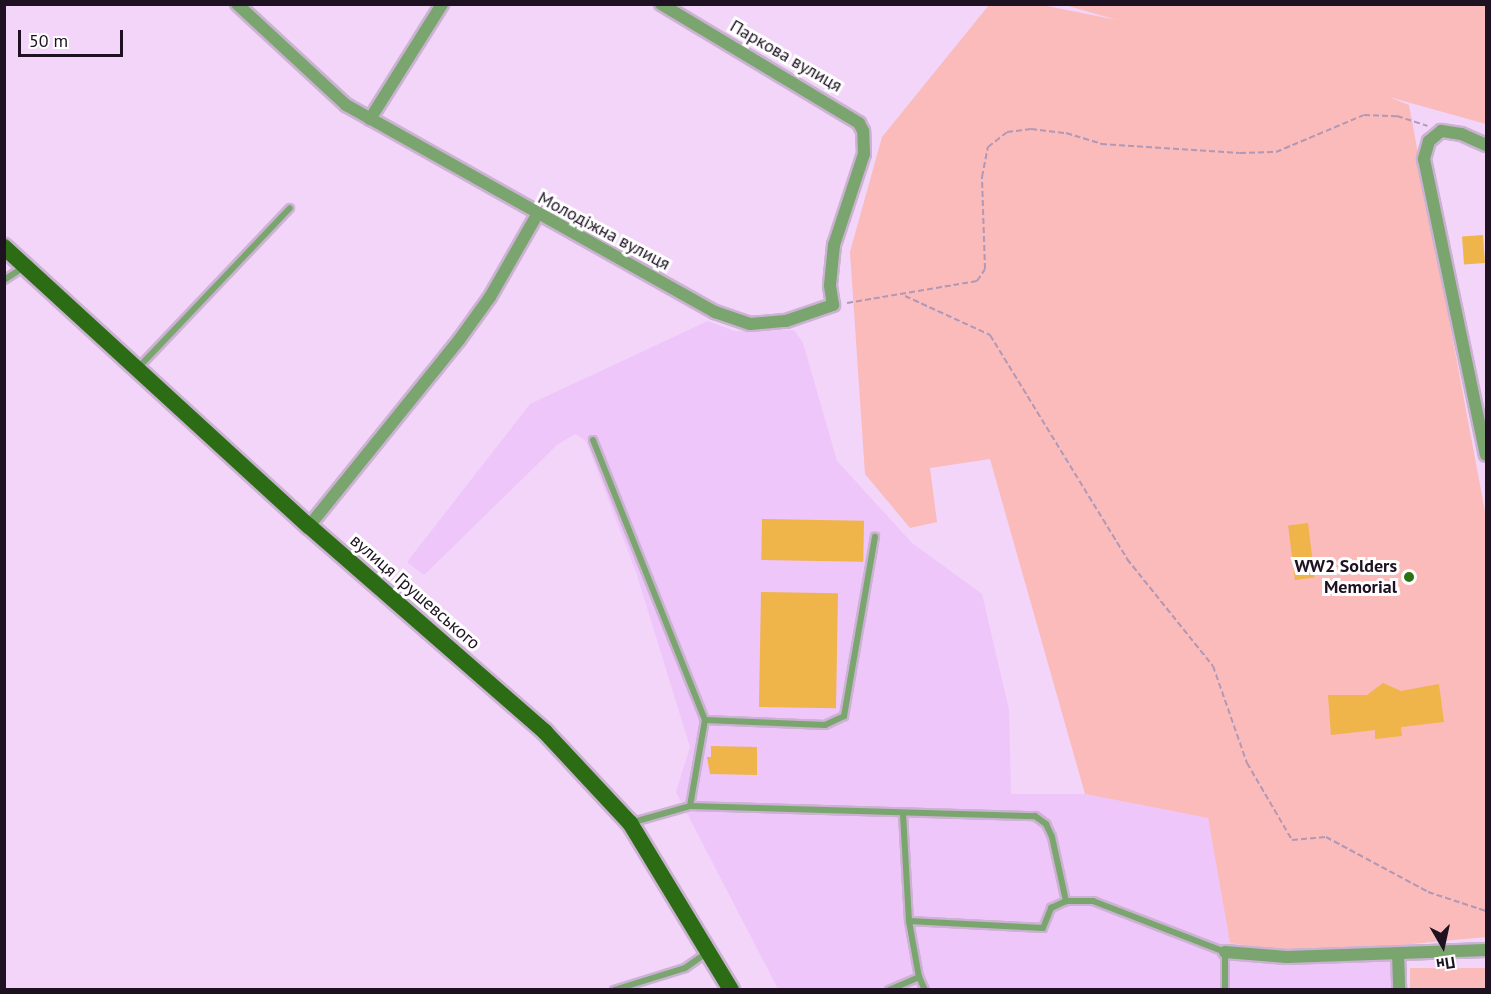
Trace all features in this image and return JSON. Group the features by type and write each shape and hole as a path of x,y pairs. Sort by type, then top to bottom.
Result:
{"main road":[{"name":"вулиця Грушевського","path":"4,247 140,367 309,526 545,732 630,823 710,951 731,990"}],"street":[{"name":"Молодіжна вулиця","path":"237,4 346,105 537,215 715,312 750,324 786,321 833,304"},
{"path":"370,119 442,4"},
{"name":"Паркова вулиця","path":"662,4 859,123 863,131 864,154 834,245 830,285 833,304"},
{"path":"1486,145 1461,134 1441,131 1429,141 1424,159 1486,455"},
{"path":"309,526 459,340 490,297 537,215"},
{"path":"1226,952 1287,957 1486,950"},
{"path":"1398,954 1399,990"}],"lane":[{"path":"140,367 290,208"},
{"path":"4,280 26,265"},
{"path":"593,440 705,720 690,807"},
{"path":"705,720 825,725 844,716 875,537"},
{"path":"630,823 690,807 1035,816 1046,824 1052,837 1066,901"},
{"path":"903,814 909,921 919,977 925,990"},
{"path":"909,921 1043,928 1052,908 1066,901 1093,901 1226,952 1226,990"},
{"path":"614,990 685,968 710,951"},
{"path":"888,990 919,977"}],"path":[{"path":"833,304 905,296 977,280 985,269 982,177 988,147 1007,132 1032,129 1066,133 1101,144 1240,153 1276,152 1364,115 1397,116 1441,131"},
{"path":"905,296 990,335 1127,559 1213,666 1247,763 1292,840 1326,837 1428,892 1486,911"}],"shaded area":[{"path":"989,5 1042,5 1117,20 1065,5 1486,5 1486,124 1389,97 1409,105 1486,517 1486,937 1305,954 1230,943 1208,818 1085,794 990,459 930,468 937,522 910,528 865,474 850,252 882,137"},
{"path":"708,321 734,331 794,330 803,343 837,461 912,543 982,594 1009,710 1011,794 1085,794 1208,818 1230,943 1305,954 1391,946 1392,989 778,989 676,792 690,747 636,572 586,441 575,434 558,444 424,575 407,562 530,404"},
{"path":"1410,968 1486,968 1486,989 1410,989"}],"building":[{"path":"1483,235 1485,263 1464,264 1462,236"},
{"path":"762,519 864,521 863,562 761,560"},
{"path":"1308,523 1315,578 1295,580 1288,525"},
{"path":"761,592 838,593 836,708 759,707"},
{"path":"1383,683 1401,691 1439,684 1444,722 1401,727 1402,736 1375,739 1375,730 1331,735 1328,695 1367,695"},
{"path":"711,746 757,747 757,775 710,774 707,757 711,757"}],"place":[{"name":"WW2 Solders Memorial","path":"1409,577"}]}
